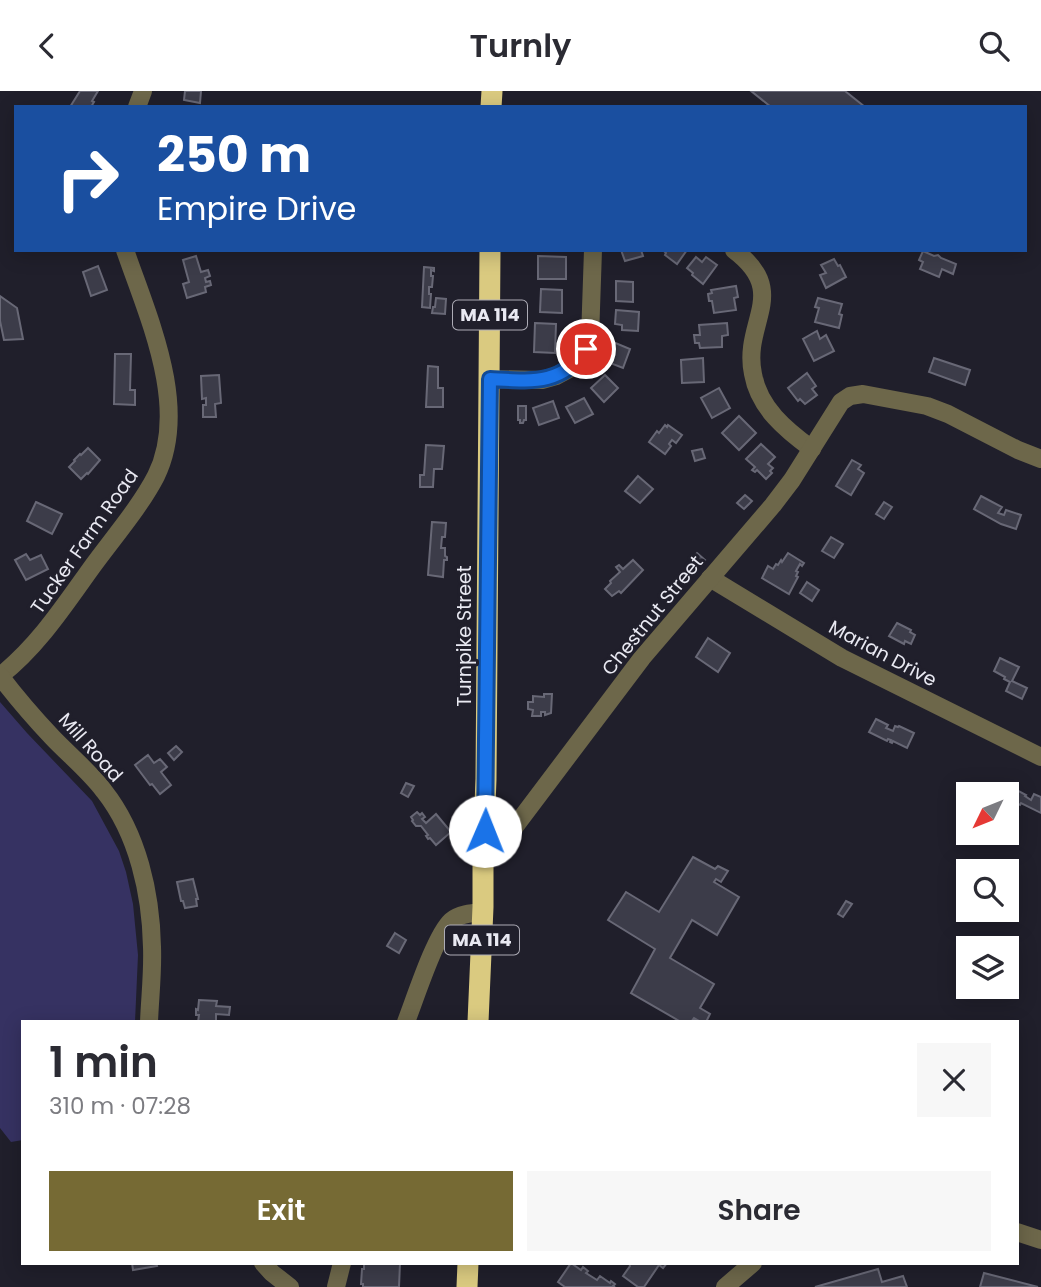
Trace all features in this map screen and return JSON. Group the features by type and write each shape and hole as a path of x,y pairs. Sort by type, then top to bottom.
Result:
{"highway":[{"name":"Turnpike Street","path":"478,1020 486,792 491,252"},
{"path":"467,1287 468,1265"}],"street":[{"name":"Tucker Farm Road","path":"0,676 28,652 50,626 142,498 157,474 166,445 169,418 165,373 126,252"},
{"path":"490,379 542,380 569,369 579,360 590,338 593,252"},
{"path":"737,252 754,268 763,299 753,338 751,364 757,389 782,426 812,449"},
{"name":"Chestnut Street","path":"483,857 508,837 642,658 773,505 841,402 849,395 863,394 927,406 1041,460"},
{"name":"Marian Drive","path":"710,578 842,657 1041,757"},
{"name":"Mill Road","path":"0,676 52,737 106,793 134,845 142,869 151,924 149,1020"},
{"path":"407,1020 442,934 452,920 466,914 483,912"},
{"path":"1019,1233 1041,1240"},
{"path":"265,1265 290,1287"},
{"path":"336,1287 342,1265"},
{"path":"726,1287 751,1265"}],"shaded area":[{"path":"0,702 92,801 119,851 126,872 133,904 138,955 135,1020 21,1020 21,1140 11,1142 0,1128"}],"building":[{"path":"80,91 98,91 92,105 71,105"},
{"path":"185,91 201,91 200,103 184,100"},
{"path":"751,91 845,91 862,105 768,105"},
{"path":"622,252 642,252 643,256 625,261"},
{"path":"686,252 677,264 665,255"},
{"path":"925,252 956,264 953,274 942,269 939,277 920,269 923,262 919,260"},
{"path":"196,256 201,272 208,270 210,276 205,278 211,285 205,287 206,292 187,298 183,284 189,282 183,260"},
{"path":"538,256 566,257 566,279 538,279"},
{"path":"696,257 702,262 706,257 717,265 703,284 687,268"},
{"path":"834,259 846,277 826,288 820,275 826,273 821,265"},
{"path":"98,266 107,290 91,296 83,272"},
{"path":"424,267 434,268 434,271 431,270 432,287 429,287 430,308 422,307"},
{"path":"616,281 633,282 633,302 616,301"},
{"path":"736,286 736,310 714,313 708,294 712,293 711,290"},
{"path":"541,289 562,290 562,313 540,312"},
{"path":"0,296 17,308 23,339 4,340 0,321"},
{"path":"436,298 446,299 445,314 432,313"},
{"path":"818,298 842,304 839,328 815,322 819,308 815,307"},
{"path":"616,310 639,312 638,331 622,330 622,325 615,324"},
{"path":"535,323 556,324 555,353 534,352"},
{"path":"727,323 728,335 722,336 722,347 700,348 699,343 695,343 694,335 700,335 699,325"},
{"path":"817,331 820,339 826,335 834,351 814,361 803,339"},
{"path":"613,342 630,349 623,368 610,363 612,356 609,354"},
{"path":"115,354 131,354 130,390 135,390 135,405 114,404"},
{"path":"703,358 704,382 682,383 681,360"},
{"path":"934,358 970,370 965,385 929,372"},
{"path":"428,366 438,367 438,388 443,388 443,407 426,407"},
{"path":"807,373 816,386 812,389 817,395 805,404 800,399 798,401 788,388"},
{"path":"219,375 221,403 215,404 216,417 203,417 206,398 202,399 201,376"},
{"path":"605,375 618,388 604,402 591,388"},
{"path":"719,388 730,408 712,418 701,398"},
{"path":"584,398 593,414 575,423 566,407"},
{"path":"553,401 559,418 539,425 533,408"},
{"path":"518,406 526,406 526,420 523,423 518,420"},
{"path":"739,416 756,433 739,450 722,433"},
{"path":"665,425 682,435 676,443 672,440 665,454 649,442"},
{"path":"761,444 775,457 768,464 773,468 766,479 757,470 752,470 755,467 746,459"},
{"path":"426,445 444,446 442,469 434,469 433,487 420,487 420,475 424,475"},
{"path":"88,448 100,460 81,479 69,467"},
{"path":"702,449 705,458 695,461 692,451"},
{"path":"852,460 861,465 858,469 864,473 851,495 836,486"},
{"path":"638,476 653,489 640,503 625,491"},
{"path":"745,495 752,501 744,509 737,503"},
{"path":"981,496 1002,507 998,513 1004,515 1006,510 1021,515 1016,529 974,509"},
{"path":"36,502 62,514 52,534 27,521"},
{"path":"884,502 892,507 884,519 876,514"},
{"path":"432,522 446,523 441,548 445,548 447,557 447,560 444,560 443,577 428,575"},
{"path":"831,537 843,544 834,558 822,551"},
{"path":"697,553 705,560 699,566 691,559"},
{"path":"788,553 804,563 802,566 800,564 796,571 798,577 789,594 762,578 768,566 773,569"},
{"path":"26,554 30,560 41,555 48,569 26,580 15,560"},
{"path":"633,560 643,570 621,593 619,591 612,596 605,589 620,572 616,567 619,565 623,569"},
{"path":"807,582 819,590 812,601 800,593"},
{"path":"897,623 915,635 911,644 905,641 904,644 889,636"},
{"path":"708,638 730,653 718,672 696,657"},
{"path":"1000,658 1019,667 1012,681 1027,688 1022,699 1006,691 1010,682 994,671"},
{"path":"544,694 552,694 551,713 545,715 545,712 541,712 541,716 532,716 533,710 528,709 528,702 533,702 533,696 544,697"},
{"path":"876,719 893,731 895,726 899,726 914,733 907,748 869,732"},
{"path":"176,746 182,752 174,760 168,753"},
{"path":"148,755 154,763 160,759 167,767 161,772 171,785 160,794 135,765"},
{"path":"406,783 414,786 408,797 401,793"},
{"path":"1019,791 1031,800 1034,794 1041,797 1041,813 1021,803 1020,805"},
{"path":"417,812 420,815 422,813 425,817 422,819 426,823 436,814 451,832 436,845 428,839 421,826 416,826 412,821 411,817"},
{"path":"693,857 715,869 718,866 728,871 721,882 716,879 714,882 739,897 717,935 692,920 670,958 714,984 700,1008 710,1014 707,1020 678,1020 631,993 655,949 608,920 626,892 659,912"},
{"path":"193,879 197,906 185,908 177,882"},
{"path":"846,901 852,904 843,917 838,914"},
{"path":"395,933 406,940 399,953 387,946"},
{"path":"199,1000 217,1001 216,1006 230,1007 229,1015 216,1014 216,1020 198,1020 196,1009 198,1010"},
{"path":"132,1265 157,1266 133,1270"},
{"path":"364,1265 400,1265 399,1287 363,1287 361,1284"},
{"path":"570,1265 574,1265 581,1270 583,1267 588,1271 586,1273 597,1280 600,1276 610,1283 611,1281 615,1287 565,1287 558,1282"},
{"path":"659,1265 644,1287 638,1287 623,1276 630,1266"},
{"path":"878,1269 882,1282 903,1276 907,1287 815,1287"},
{"path":"984,1273 1038,1287 980,1287"}],"route":[{"path":"485,831 490,379 526,381 556,376 569,369 586,349"}]}
